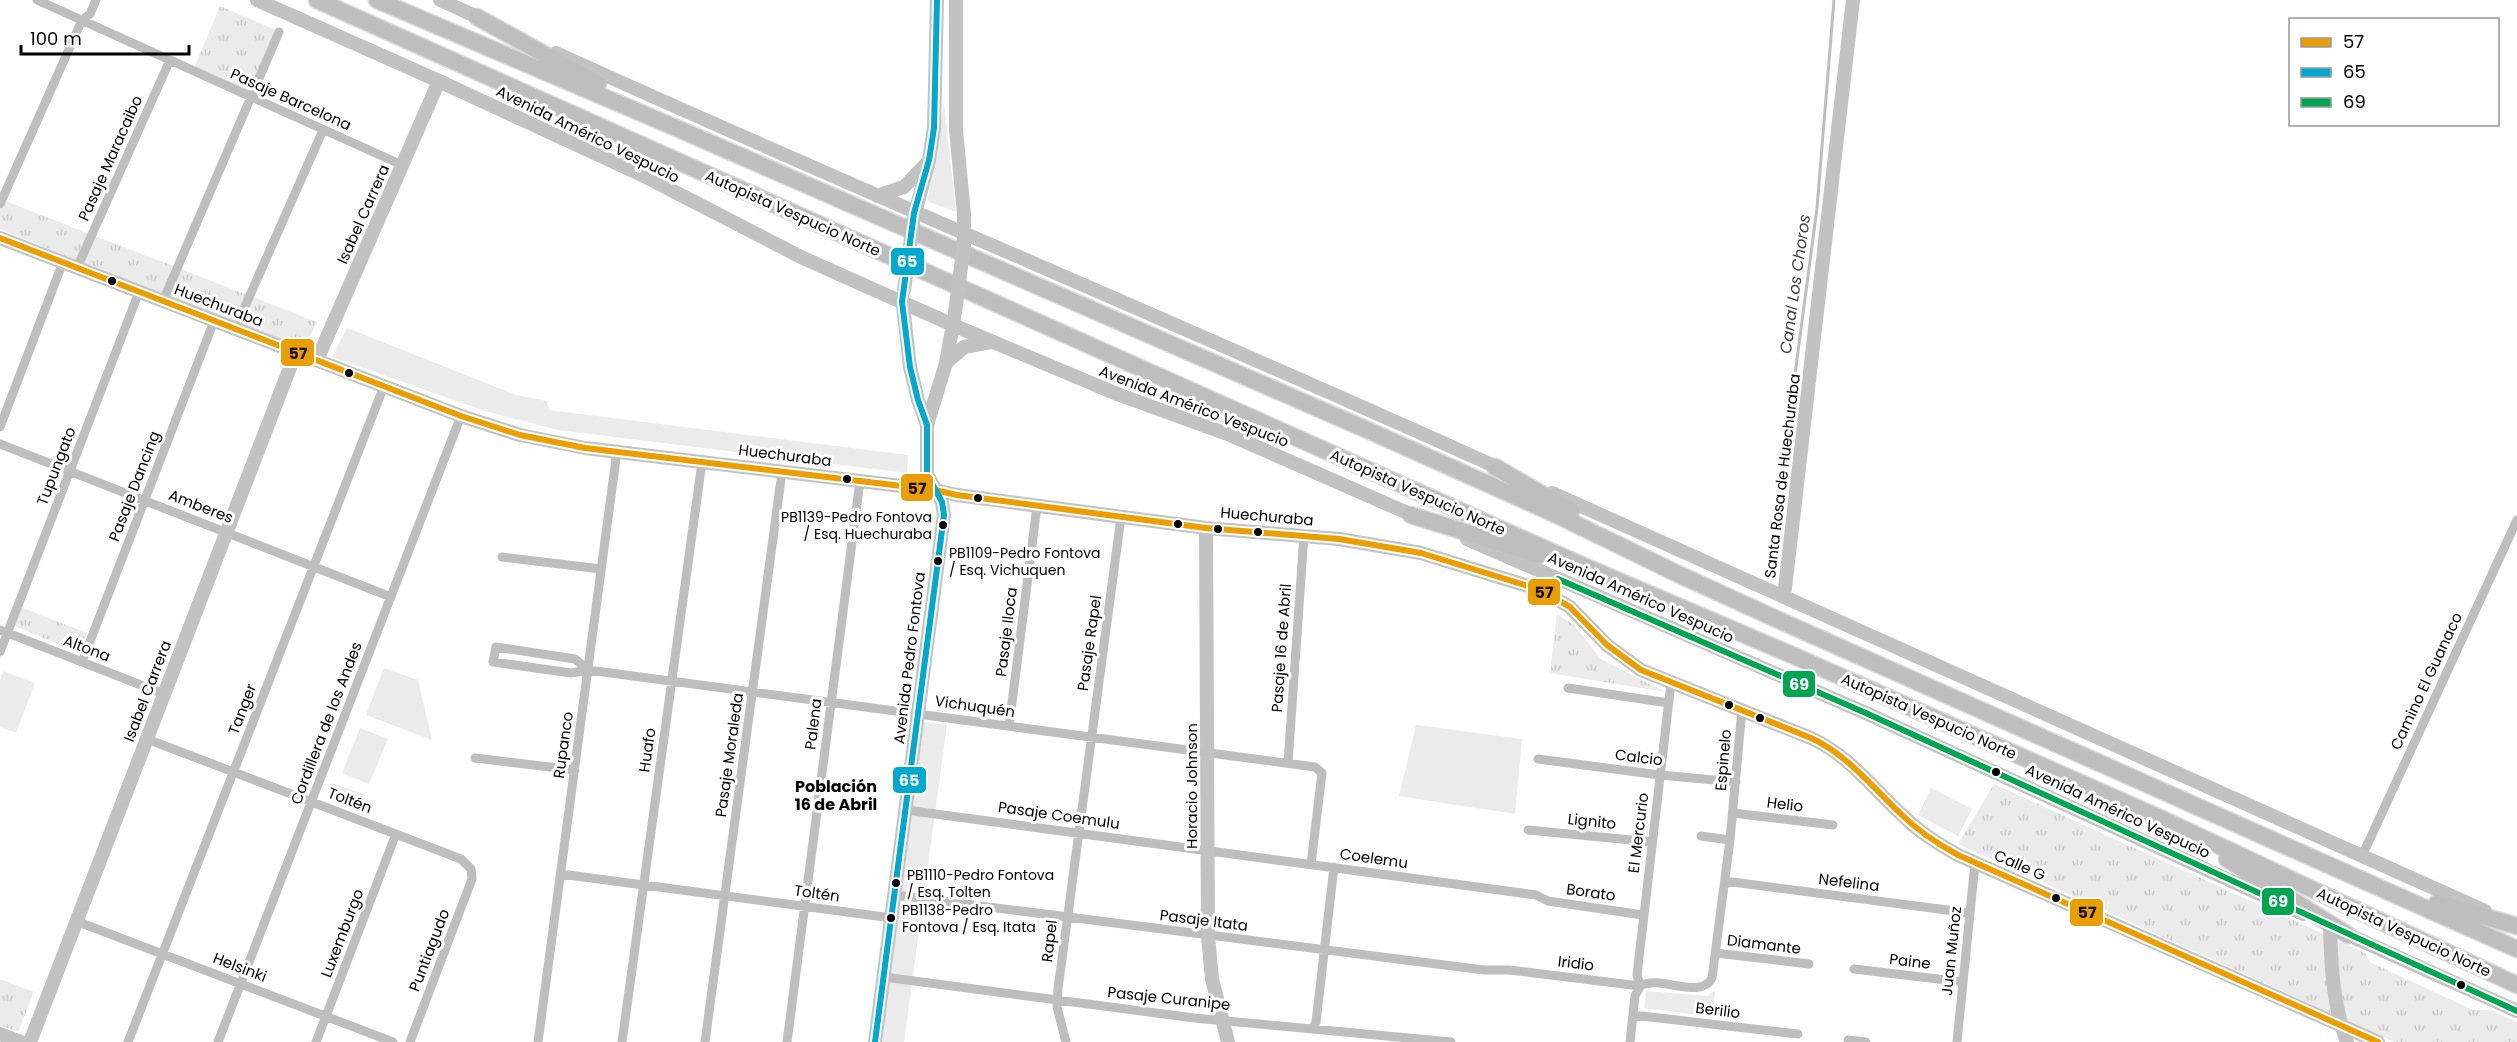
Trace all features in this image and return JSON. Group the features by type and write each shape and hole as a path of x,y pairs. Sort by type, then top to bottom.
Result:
{"highway":[{"name":"Autopista Vespucio Norte","path":"317,0 1579,564 2162,819 2517,985"},
{"name":"Autopista Vespucio Norte","path":"377,0 1372,432 1557,515 1678,574 2517,948"},
{"path":"477,17 674,127"},
{"path":"1495,467 1678,574"},
{"path":"1411,515 1514,548 1579,564"},
{"path":"2162,819 2348,935"},
{"path":"2379,887 2517,925"}],"main road":[{"name":"Avenida Américo Vespucio","path":"257,0 646,177 801,257 903,296 954,319 992,342 1117,394 1230,435 1869,714 2517,1011"},
{"path":"440,0 877,196 914,218 1167,320 2517,925"},
{"name":"Avenida Pedro Fontova","path":"927,425 910,367 903,296 914,218 929,160 934,128 937,0"},
{"name":"Avenida Pedro Fontova","path":"875,1042 944,520 942,502 927,474 927,425 946,363 964,240 956,130 956,0"},
{"name":"Santa Rosa de Huechuraba","path":"1784,597 1853,0"},
{"name":"Isabel Carrera","path":"316,360 439,81"},
{"path":"877,196 904,187 929,160"},
{"name":"Huechuraba","path":"0,238 461,416 541,440 617,452 935,490 1206,528 1368,543 1413,551 1541,590 1570,607 1607,645 1627,661 1671,683"},
{"path":"946,363 964,347 992,342"},
{"name":"Isabel Carrera","path":"30,1042 296,352"},
{"name":"Horacio Johnson","path":"1206,528 1208,936 1212,979 1228,1042"},
{"name":"Calle G","path":"1671,683 1742,709 1833,750 1853,765 1916,828 1942,846 1975,863 2378,1042"},
{"path":"2330,927 2333,975 2340,1025 2347,1042"},
{"path":"0,1034 21,1042"}],"street":[{"name":"Pasaje Barcelona","path":"37,0 402,165"},
{"path":"0,204 82,20 90,14 96,0"},
{"path":"163,301 279,32"},
{"name":"Pasaje Maracaibo","path":"77,268 170,60"},
{"path":"235,329 323,130"},
{"path":"0,427 63,262"},
{"name":"Tupungato","path":"0,652 4,632 140,292"},
{"name":"Pasaje Dancing","path":"82,662 214,321"},
{"name":"Tanger","path":"128,1042 384,386"},
{"name":"Cordillera de los Andes","path":"218,1042 461,416"},
{"name":"Amberes","path":"0,444 391,597"},
{"name":"Rupanco","path":"538,1042 617,452"},
{"name":"Huafo","path":"622,1042 702,462"},
{"name":"Pasaje Moraleda","path":"705,1042 782,472"},
{"name":"Palena","path":"787,1042 860,481"},
{"name":"Pasaje Iloca","path":"1009,726 1037,506"},
{"name":"Pasaje Rapel","path":"1090,737 1121,517"},
{"name":"Camino El Guanaco","path":"2363,855 2517,520"},
{"name":"Pasaje 16 de Abril","path":"1288,763 1304,536"},
{"path":"502,557 601,569"},
{"name":"Altona","path":"4,632 164,694"},
{"name":"Vichuquén","path":"588,670 575,659 496,647 493,662 571,673 588,670 1315,767 1321,770 1322,777 1311,864"},
{"name":"El Mercurio","path":"1630,1042 1636,992 1640,986 1636,975 1671,683"},
{"path":"1568,688 1669,703"},
{"name":"Espinelo","path":"1733,813 1742,709"},
{"name":"Rapel","path":"1066,1042 1057,1000 1090,737"},
{"name":"Toltén","path":"147,739 461,859 471,869"},
{"path":"475,758 574,771"},
{"name":"Calcio","path":"1539,759 1660,775 1736,782"},
{"name":"Pasaje Coemulu","path":"906,810 1208,849"},
{"path":"1640,986 1650,982 1704,987 1712,978 1733,813"},
{"name":"Helio","path":"1733,813 1833,825"},
{"name":"Lignito","path":"1528,830 1652,842"},
{"name":"Luxemburgo","path":"316,1042 396,834"},
{"path":"1701,836 1730,840"},
{"name":"Coelemu","path":"1208,849 1536,895"},
{"name":"Juan Muñoz","path":"1957,1042 1975,863"},
{"path":"1313,1028 1316,1022 1334,867"},
{"name":"Puntiagudo","path":"412,1041 471,884 471,869"},
{"name":"Toltén","path":"561,874 892,918"},
{"name":"Nefelina","path":"1725,881 1970,913"},
{"name":"Pasaje Itata","path":"895,895 1484,970 1509,970"},
{"name":"Borato","path":"1536,895 1548,901 1643,915"},
{"name":"Helsinki","path":"76,921 393,1042"},
{"name":"Diamante","path":"1716,953 1809,964"},
{"name":"Paine","path":"1854,969 1963,982"},
{"name":"Iridio","path":"1509,970 1640,986"},
{"name":"Pasaje Curanipe","path":"884,977 1194,1018 1451,1042"},
{"name":"Berilio","path":"1633,1015 1798,1034"},
{"path":"1848,1040 1866,1042"}],"green space":[{"path":"220,6 276,30 250,92 194,68"},
{"path":"944,103 956,212 927,201"},
{"path":"0,199 317,322 305,348 229,322 0,229"},
{"path":"347,328 516,395 547,401 549,410 908,455 907,473 558,430 485,411 332,357"},
{"path":"20,607 87,633 79,653 13,625"},
{"path":"1557,614 1574,625 1601,659 1665,692 1550,673"},
{"path":"384,668 418,680 432,740 366,715"},
{"path":"3,671 35,683 16,733 0,727 0,681"},
{"path":"924,722 947,725 904,1042 881,1042"},
{"path":"1416,725 1522,739 1515,814 1399,796"},
{"path":"360,728 388,739 369,784 342,773"},
{"path":"332,783 366,795 360,810 327,797"},
{"path":"1994,784 2365,953 2370,962 2473,1010 2490,1010 2517,1022 2517,1042 2394,1042 1958,844"},
{"path":"1931,788 1972,809 1958,836 1918,815"},
{"path":"0,979 34,992 18,1032 0,1025"},
{"path":"1715,990 1713,1017 1644,1008 1646,991 1707,996"}],"waterway":[{"name":"Canal Los Choros","path":"1769,571 1817,208 1834,0"}],"transit line":[{"name":"65","path":"875,1042 944,515 942,502 927,474 927,425 910,367 902,302 914,213 929,160 934,128 937,0"},
{"name":"57","path":"0,238 461,416 520,435 585,448 935,490 957,495 1206,528 1339,539 1421,553 1541,590 1570,607 1607,645 1641,670 1811,738 1837,753 1915,826 1958,855 2378,1042"},
{"name":"69","path":"1558,579 1868,714 2517,1011"}],"place":[{"name":"PB1139-Pedro Fontova / Esq. Huechuraba","path":"943,525"},
{"name":"PB1109-Pedro Fontova / Esq. Vichuquen","path":"938,561"},
{"name":"PB1110-Pedro Fontova / Esq. Tolten","path":"896,883"},
{"name":"PB1138-Pedro Fontova / Esq. Itata","path":"891,918"}],"district":[{"name":"Población 16 de Abril","path":"836,795"}]}
